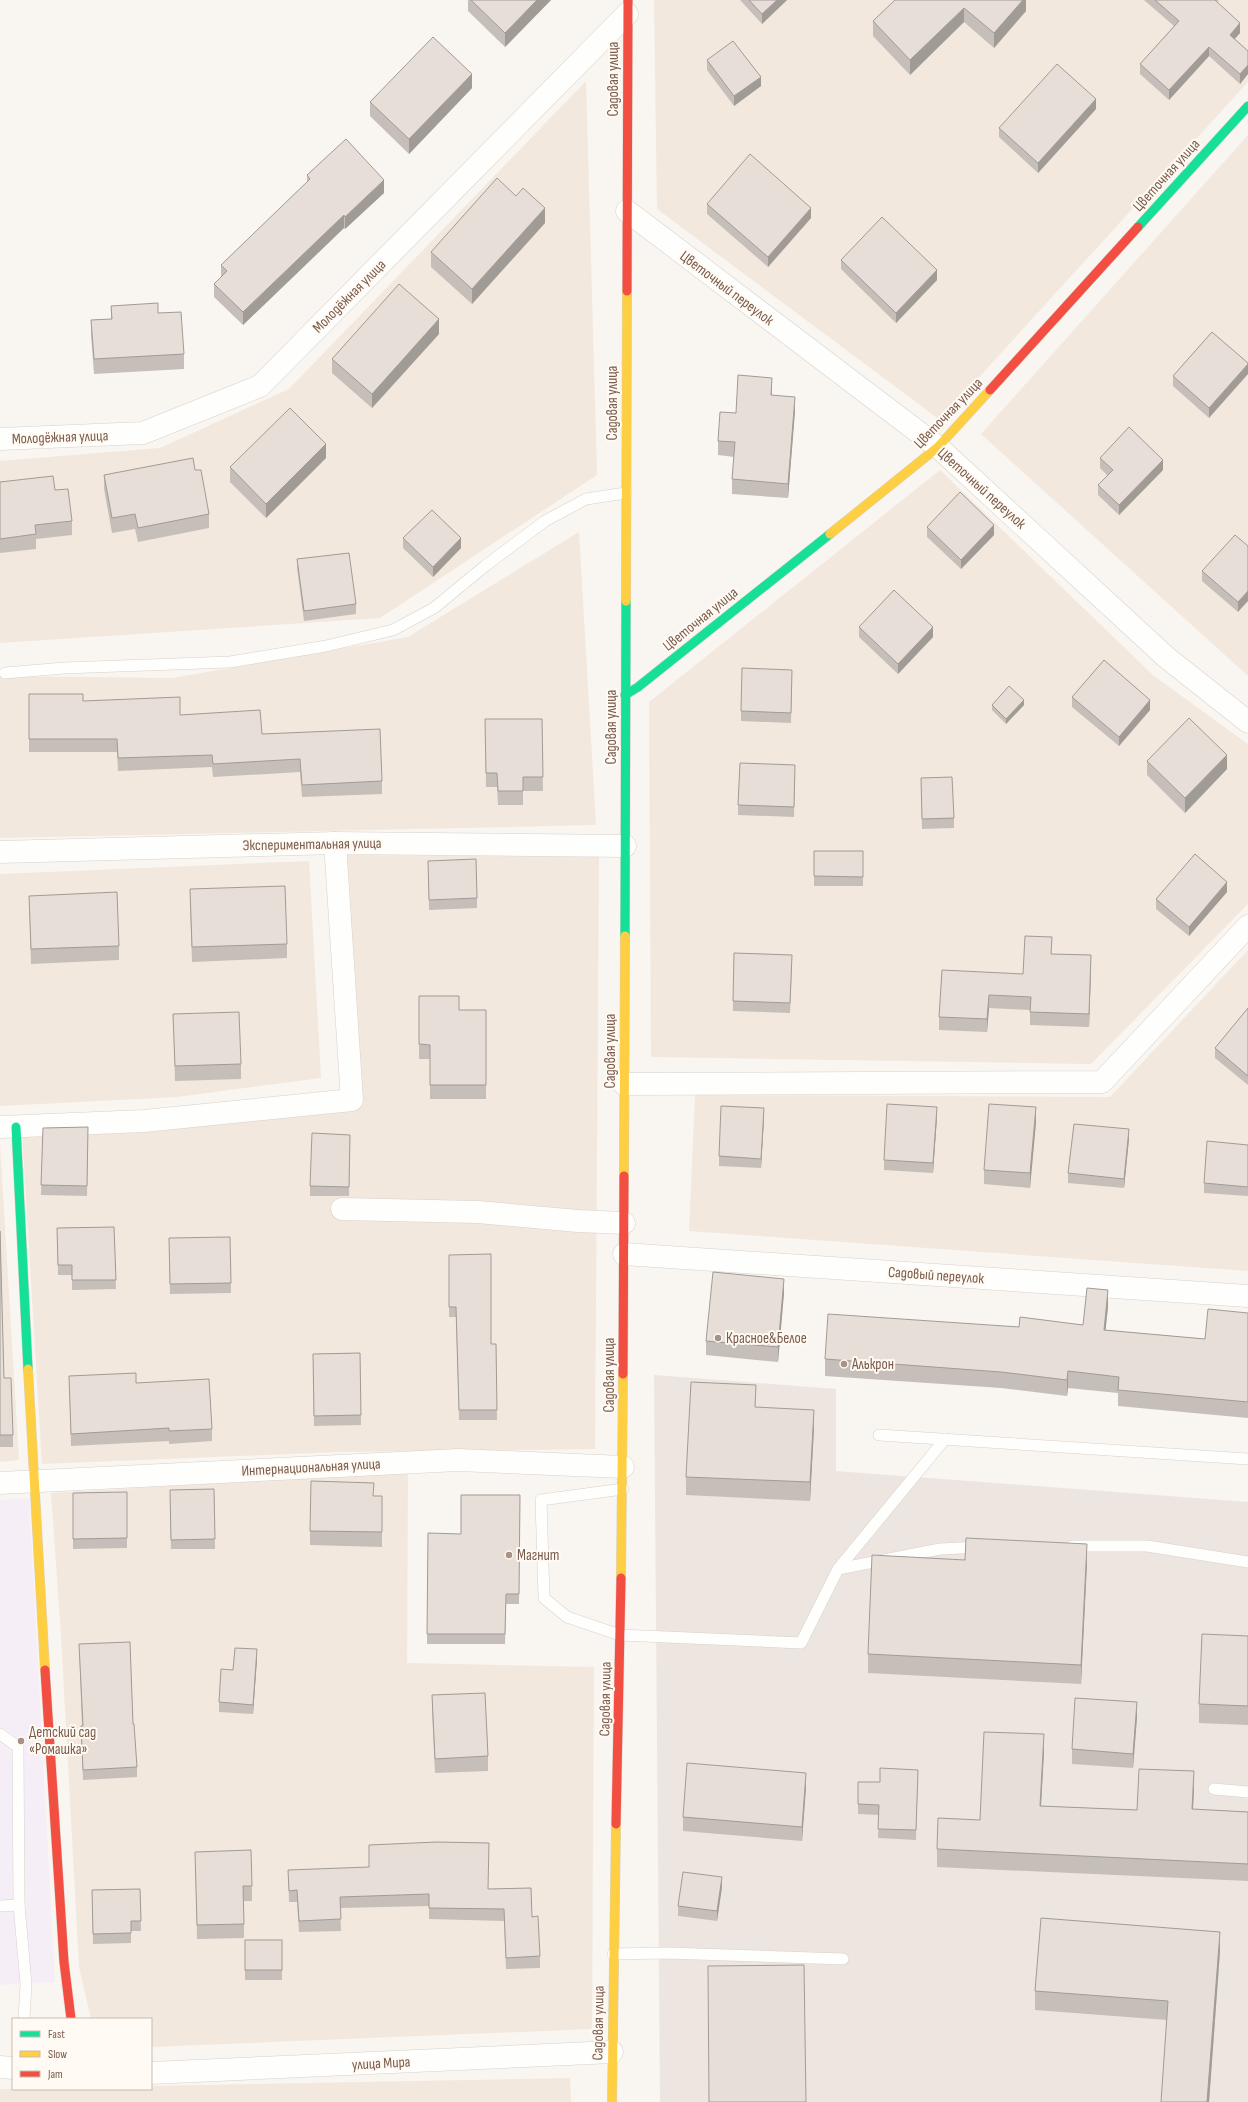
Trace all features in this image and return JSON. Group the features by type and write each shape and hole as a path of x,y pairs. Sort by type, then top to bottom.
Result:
{"main road":[{"name":"Садовая улица","path":"612,2102 613,1954 623,1489 627,7"},
{"name":"Цветочная улица","path":"625,695 638,687 938,447 1248,106"},
{"path":"8,1127 64,1962 71,2018"}],"street":[{"name":"Молодёжная улица","path":"0,439 143,433 260,386 627,7"},
{"name":"Цветочный переулок","path":"627,211 938,447 1166,657 1248,722"},
{"name":"Экспериментальная улица","path":"0,852 335,843 625,846"},
{"path":"8,1127 201,1116 352,1100 335,843"},
{"path":"624,1084 1102,1082 1248,926"},
{"path":"342,1209 478,1212 578,1221 624,1223"},
{"name":"Садовый переулок","path":"624,1254 1248,1296"},
{"name":"Интернациональная улица","path":"0,1483 32,1480 458,1460 623,1467"},
{"name":"улица Мира","path":"152,2073 612,2052"},
{"path":"0,2067 12,2068"}],"lane":[{"path":"5,673 64,668 230,662 326,646 393,630 434,608 485,566 545,521 586,499 626,493"},
{"path":"879,1435 1248,1459"},
{"path":"623,1489 541,1500 544,1598 567,1618 620,1635 801,1643 838,1568 945,1439"},
{"path":"838,1568 940,1549 994,1546"},
{"path":"1063,1546 1147,1546 1248,1562"},
{"path":"0,1734 18,1746 19,1905 26,1984 24,2018"},
{"path":"1214,1790 1248,1792"},
{"path":"0,1906 19,1905"},
{"path":"613,1954 667,1953 843,1959"}],"shaded area":[{"path":"654,0 1248,0 1248,82 940,420 657,209"},
{"path":"586,81 597,475 380,618 0,643 0,461 160,448 289,389"},
{"path":"1248,135 1248,676 981,434"},
{"path":"940,470 1154,676 1248,744 1248,904 1091,1064 651,1057 649,702"},
{"path":"579,532 596,825 0,838 0,676 172,678 408,637"},
{"path":"345,855 599,857 595,1449 338,1452 42,1464 22,1132 360,1106"},
{"path":"309,861 321,1078 177,1097 0,1106 0,874"},
{"path":"1248,950 1248,1271 689,1231 695,1095 1110,1097"},
{"path":"0,1143 19,1460 0,1462"},
{"path":"654,1375 836,1389 836,1471 1248,1502 1248,2102 660,2102"},
{"path":"408,1472 407,1663 594,1667 592,2029 152,2047 152,2018 91,2018 79,1967 61,1635 51,1493"},
{"name":"Детский сад «Ромашка»","path":"29,1498 55,1982 0,1985 0,1500"},
{"path":"570,2078 571,2102 0,2102 0,2089 152,2090 152,2086"}],"building":[{"path":"471,0 537,0 505,33"},
{"path":"749,0 777,0 762,14"},
{"path":"895,0 1023,0 994,33 964,8 910,60 873,21"},
{"path":"1155,0 1215,0 1240,23 1230,35 1248,51 1248,65 1240,74 1209,47 1169,90 1140,64 1179,21"},
{"path":"433,37 472,74 409,139 370,102"},
{"path":"733,41 761,77 734,96 707,60"},
{"path":"1057,64 1096,99 1038,163 999,128"},
{"path":"346,139 384,180 345,217 344,215 243,312 214,284 227,271 221,265 310,179 307,175"},
{"path":"750,154 811,208 768,257 707,204"},
{"path":"497,178 516,196 523,188 545,208 472,289 431,252"},
{"path":"882,217 937,270 896,313 841,260"},
{"path":"399,284 439,319 372,394 332,359"},
{"path":"158,303 158,313 181,312 184,354 94,359 91,320 112,319 111,306"},
{"path":"1212,332 1248,364 1209,408 1173,376"},
{"path":"738,375 772,378 771,395 795,397 788,484 732,479 735,442 718,441 720,412 736,413"},
{"path":"290,408 326,444 266,504 230,467"},
{"path":"1129,427 1163,460 1119,505 1098,485 1113,470 1100,458"},
{"path":"193,458 195,470 201,470 209,514 138,528 135,514 112,518 104,475"},
{"path":"53,476 55,490 68,489 72,521 35,525 36,534 0,539 0,482"},
{"path":"960,492 994,525 961,560 927,527"},
{"path":"432,510 461,538 433,567 403,538"},
{"path":"1235,535 1248,546 1248,591 1238,602 1202,571"},
{"path":"349,553 356,604 304,611 297,559"},
{"path":"894,590 933,627 898,664 859,627"},
{"path":"1104,660 1150,700 1119,737 1072,697"},
{"path":"742,668 792,670 791,713 741,711"},
{"path":"1009,686 1024,700 1006,719 992,705"},
{"path":"29,694 83,694 83,701 180,697 180,715 260,710 262,734 380,729 382,781 302,785 300,759 213,764 212,755 118,758 117,739 29,739"},
{"path":"1189,718 1227,755 1185,798 1147,761"},
{"path":"485,719 542,719 543,777 523,777 523,791 498,791 497,773 486,773"},
{"path":"740,763 795,765 794,807 738,805"},
{"path":"952,777 954,818 922,819 921,778"},
{"path":"814,851 863,851 863,877 814,876"},
{"path":"1195,854 1227,882 1189,927 1156,899"},
{"path":"476,859 477,898 429,900 428,861"},
{"path":"285,886 287,944 192,947 190,889"},
{"path":"117,892 119,946 31,949 29,896"},
{"path":"1025,936 1052,937 1051,954 1091,955 1089,1014 1030,1012 1031,997 989,995 987,1019 939,1017 942,970 1023,974"},
{"path":"734,953 792,955 790,1003 733,1001"},
{"path":"419,996 459,996 459,1010 486,1010 486,1085 430,1085 430,1045 419,1044"},
{"path":"1248,1008 1248,1076 1215,1048"},
{"path":"239,1012 241,1064 175,1066 173,1014"},
{"path":"887,1104 937,1107 933,1163 884,1160"},
{"path":"989,1104 1036,1107 1030,1173 984,1170"},
{"path":"721,1106 764,1108 761,1159 719,1156"},
{"path":"1074,1124 1129,1129 1124,1179 1068,1173"},
{"path":"88,1127 87,1186 41,1185 43,1128"},
{"path":"312,1133 350,1135 349,1187 310,1186"},
{"path":"1207,1141 1248,1145 1248,1187 1204,1183"},
{"path":"114,1227 116,1280 72,1280 72,1265 58,1265 57,1228"},
{"path":"0,1231 4,1378 11,1378 13,1435 0,1435"},
{"path":"230,1237 231,1283 170,1284 169,1238"},
{"path":"491,1254 491,1344 496,1344 497,1410 459,1410 456,1307 449,1307 449,1255"},
{"path":"713,1272 784,1279 778,1347 706,1341"},
{"path":"1087,1288 1108,1290 1104,1330 1205,1339 1208,1309 1248,1313 1248,1402 1118,1390 1119,1377 1068,1371 1067,1380 1001,1372 825,1359 828,1314 1019,1327 1020,1317 1083,1325"},
{"path":"360,1353 361,1415 314,1416 313,1354"},
{"path":"136,1373 136,1383 209,1379 212,1429 169,1431 169,1428 71,1434 69,1376"},
{"path":"691,1382 756,1385 755,1407 814,1410 810,1482 686,1477"},
{"path":"311,1481 374,1483 373,1496 382,1496 382,1532 310,1531"},
{"path":"214,1489 215,1539 171,1540 170,1490"},
{"path":"127,1492 127,1538 73,1539 73,1493"},
{"path":"461,1495 520,1495 519,1594 506,1594 505,1634 427,1634 428,1533 461,1534"},
{"path":"966,1538 1087,1544 1081,1665 868,1654 872,1555 965,1560"},
{"path":"1202,1634 1248,1636 1248,1706 1199,1704"},
{"path":"130,1642 133,1724 137,1767 83,1770 81,1726 83,1726 79,1644"},
{"path":"235,1648 257,1649 253,1705 219,1702 221,1669 233,1670"},
{"path":"485,1693 488,1756 435,1759 432,1695"},
{"path":"1075,1698 1137,1702 1133,1754 1072,1749"},
{"path":"984,1732 1044,1734 1040,1806 1137,1810 1139,1769 1194,1771 1192,1809 1248,1812 1248,1864 937,1849 938,1818 980,1820"},
{"path":"687,1763 806,1773 802,1827 683,1817"},
{"path":"880,1768 918,1770 916,1830 878,1829 879,1805 858,1804 858,1782 880,1782"},
{"path":"437,1842 489,1843 488,1889 531,1888 532,1917 538,1916 540,1956 506,1958 504,1909 429,1908 429,1894 340,1897 341,1919 299,1921 297,1890 289,1891 288,1870 369,1867 369,1845"},
{"path":"251,1850 252,1886 243,1886 244,1924 197,1925 195,1852"},
{"path":"683,1872 722,1877 717,1911 678,1906"},
{"path":"140,1889 141,1921 131,1921 131,1933 93,1934 92,1890"},
{"path":"1041,1918 1220,1932 1207,2102 1161,2102 1168,2001 1035,1991"},
{"path":"245,1940 282,1940 282,1970 245,1970"},
{"path":"804,1965 806,2102 709,2102 708,1966"}],"traffic: fast":[{"path":"1138,227 1248,106"},
{"path":"625,695 638,687 830,534"},
{"path":"625,936 626,601"},
{"path":"16,1127 28,1369"}],"traffic: slow":[{"path":"626,601 627,291"},
{"path":"830,534 938,447 990,390"},
{"path":"624,1176 625,936"},
{"path":"28,1369 45,1670"},
{"path":"621,1578 623,1374"},
{"path":"612,2102 616,1824"}],"traffic: jam":[{"path":"627,291 628,0"},
{"path":"990,390 1138,227"},
{"path":"623,1374 624,1176"},
{"path":"616,1824 621,1578"},
{"path":"45,1670 64,1962 71,2018"}],"place":[{"name":"Красное&Белое","path":"718,1338"},
{"name":"Алькрон","path":"844,1364"},
{"name":"Магнит","path":"509,1555"},
{"name":"Детский сад «Ромашка»","path":"21,1741"}]}
